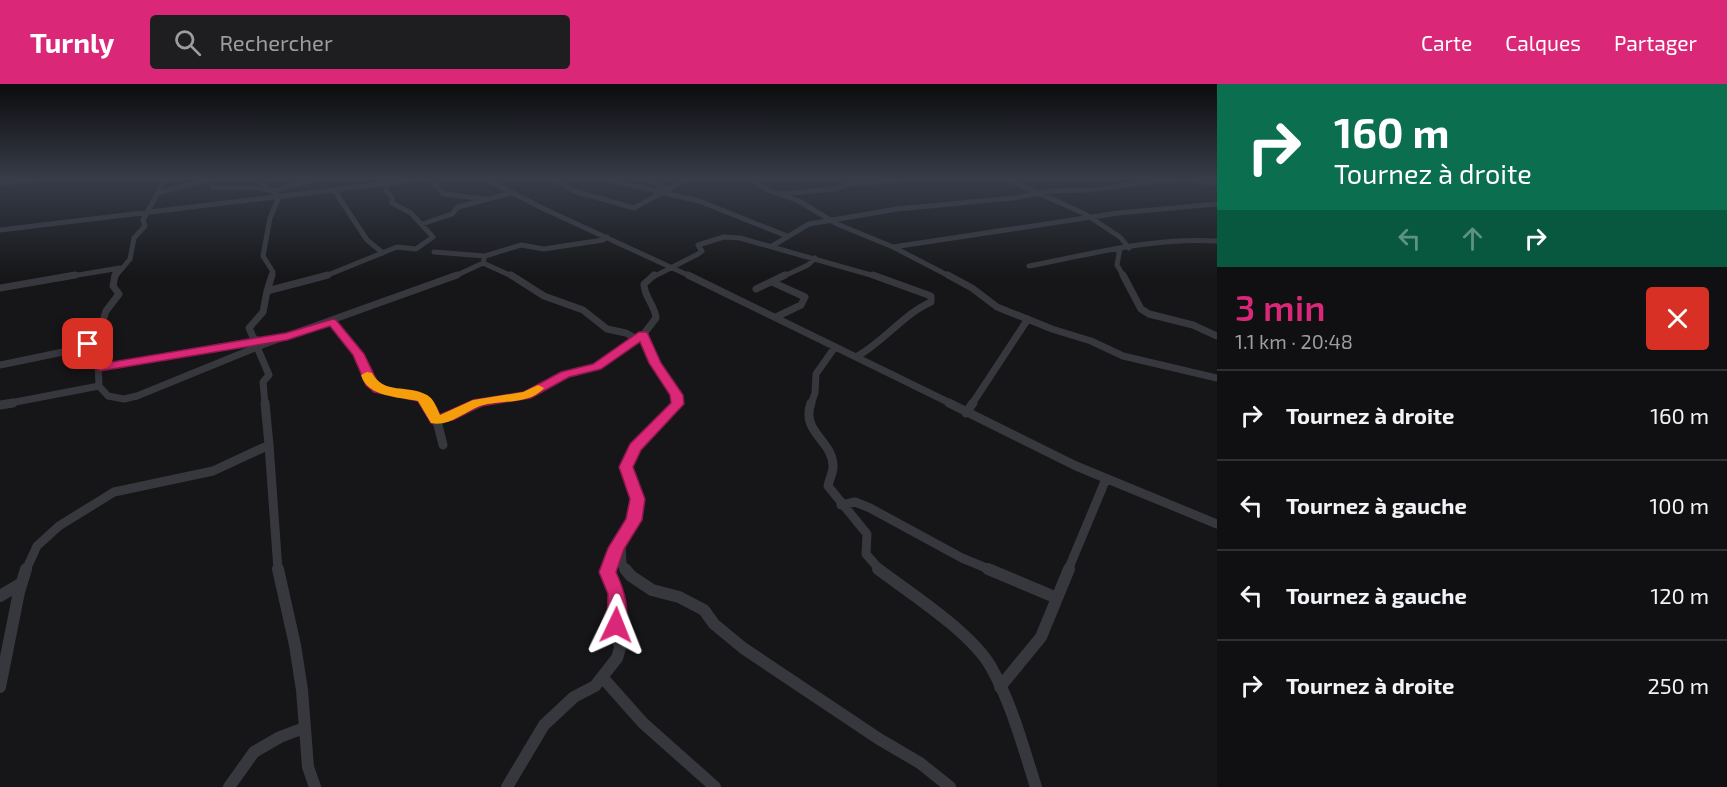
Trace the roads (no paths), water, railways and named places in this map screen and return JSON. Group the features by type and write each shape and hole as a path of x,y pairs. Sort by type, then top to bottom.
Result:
{"street":[{"path":"0,230 136,212"},
{"path":"149,212 143,220 145,226 134,238 130,259 115,275 113,286 118,296 106,311 97,340 99,386 104,393 114,399 132,398 259,344 333,322 459,275 484,260 521,245 552,248 603,240 607,237"},
{"path":"273,212 267,227 268,238 263,256 273,272 263,312 249,328 259,344 258,356 268,368 269,375 263,382 276,520 278,573 286,599 289,624 295,645 302,690 308,766 315,787"},
{"path":"348,212 368,242 384,253"},
{"path":"267,291 327,276 397,247 410,249 426,244 433,237 409,212"},
{"path":"422,224 454,212"},
{"path":"552,212 673,267 702,284 776,317 1106,479 1217,524"},
{"path":"725,212 787,236"},
{"path":"818,212 843,227 893,247 972,288 997,307 1052,329 1091,341 1123,356 1217,378"},
{"path":"772,246 809,224 884,212"},
{"path":"1080,212 1096,218"},
{"path":"893,247 1131,212"},
{"path":"1084,214 1121,237 1129,248"},
{"path":"436,420 448,417 477,403 527,395 565,375 597,367 655,323 658,314 655,305 644,292 644,284 655,275 702,251 698,245 702,242 724,237 740,238 815,258 895,282 924,293 932,299 900,321 870,351 856,357"},
{"path":"1029,266 1120,248 1194,238 1217,241"},
{"path":"1120,248 1117,266 1141,309 1149,314 1192,325 1216,335"},
{"path":"434,252 484,260 544,296 583,309 607,329 639,337 676,395 677,404 661,418 653,431 630,456 626,467 636,492 636,509 634,520 621,540 607,572 617,594 616,625 620,648 617,658 603,678 566,703 544,725 507,787"},
{"path":"756,289 808,265 815,258"},
{"path":"0,288 120,268"},
{"path":"772,282 805,297 801,305 776,317"},
{"path":"966,412 1028,319"},
{"path":"333,322 358,354 373,385 378,389 422,398 428,403 436,420 443,445"},
{"path":"0,364 69,350 97,340"},
{"path":"100,368 259,344"},
{"path":"835,347 814,374 812,383 815,393 807,413 811,426 830,454 833,467 828,486 867,534 866,554 875,567 960,632 984,657 1015,721 1036,787"},
{"path":"0,405 99,386"},
{"path":"0,687 3,660 21,587 37,546 59,526 104,496 123,489 213,471 269,445"},
{"path":"1000,687 1041,637 1106,479"},
{"path":"842,505 855,502 870,507 962,558 1057,598"},
{"path":"621,540 622,565 631,576 652,590 679,597 704,610 714,624 742,648 879,739 920,763 950,787"},
{"path":"0,596 21,587"},
{"path":"603,678 643,723 715,787"},
{"path":"229,787 241,773 245,762 255,752 280,737 304,728"}]}
